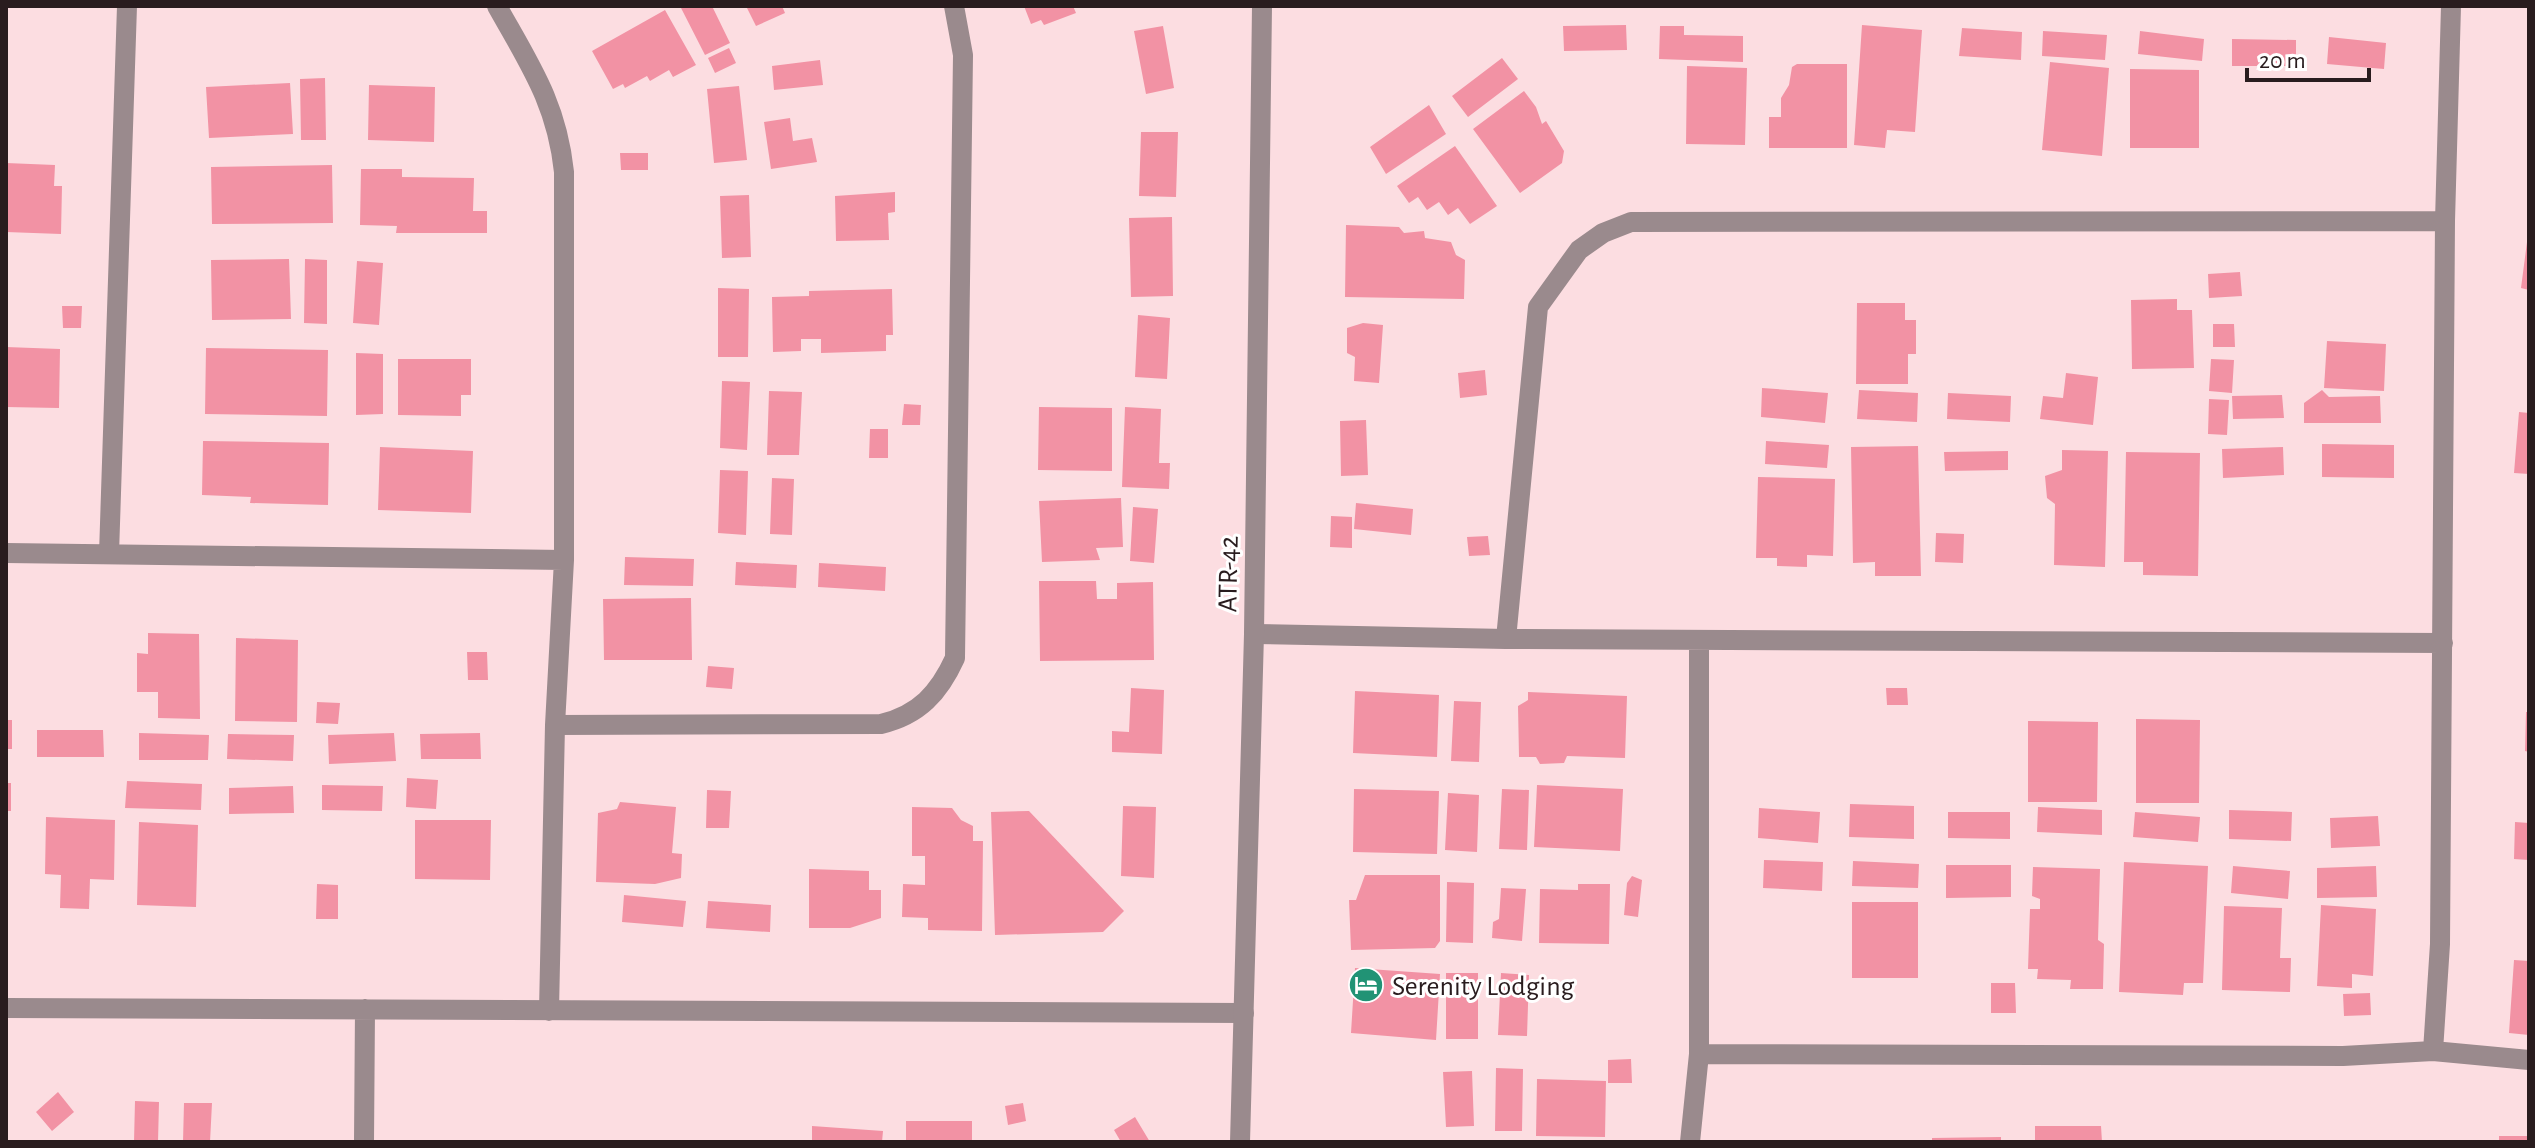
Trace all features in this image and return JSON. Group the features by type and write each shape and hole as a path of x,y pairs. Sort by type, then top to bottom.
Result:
{"street":[{"path":"109,554 127,6"},
{"path":"497,6 546,93 560,132 564,172 564,560 555,725 549,1011"},
{"path":"555,725 881,724 905,718 944,683 955,658 963,55 954,6"},
{"name":"ATR-42","path":"1240,1142 1254,634 1262,6"},
{"path":"2433,1051 2440,944 2445,221 2451,6"},
{"path":"1506,639 1538,307 1579,250 1603,233 1631,222 2445,221"},
{"path":"6,553 564,560"},
{"path":"1254,634 1506,639 2443,643"},
{"path":"1690,1142 1699,1054 1699,640"},
{"path":"6,1008 1244,1013"},
{"path":"364,1142 365,1009"},
{"path":"1699,1054 2343,1056 2433,1051 2529,1060"}],"building":[{"path":"680,6 712,6 730,43 705,55"},
{"path":"746,6 782,6 785,13 756,26"},
{"path":"1024,6 1073,6 1076,13 1044,25 1041,20 1031,24"},
{"path":"665,10 696,65 673,77 669,70 650,81 647,76 625,88 623,84 613,89 592,51"},
{"path":"1626,25 1627,50 1564,51 1563,26"},
{"path":"1862,25 1922,30 1915,132 1887,130 1885,148 1854,145"},
{"path":"1163,26 1174,88 1146,94 1134,31"},
{"path":"1660,26 1684,26 1684,35 1743,36 1743,62 1659,59"},
{"path":"1962,28 2022,32 2021,60 1959,56"},
{"path":"2043,31 2107,35 2105,60 2042,56"},
{"path":"2140,31 2204,39 2202,61 2138,54"},
{"path":"2329,37 2386,43 2384,69 2327,64"},
{"path":"2232,39 2296,40 2296,66 2232,66"},
{"path":"729,48 736,63 715,73 708,58"},
{"path":"1502,58 1518,79 1468,117 1452,96"},
{"path":"820,60 823,85 774,90 772,66"},
{"path":"2050,62 2109,68 2102,156 2042,150"},
{"path":"1797,64 1847,64 1847,148 1769,148 1769,117 1781,117 1781,98 1789,85 1792,67"},
{"path":"1687,66 1747,68 1745,145 1686,144"},
{"path":"2130,69 2199,70 2199,148 2130,148"},
{"path":"325,78 326,140 301,140 300,79"},
{"path":"290,83 293,134 209,138 206,87"},
{"path":"369,85 435,87 434,142 368,140"},
{"path":"739,86 747,160 714,163 707,89"},
{"path":"1524,91 1536,107 1542,124 1546,121 1564,151 1562,163 1520,193 1473,129"},
{"path":"1429,105 1446,134 1386,174 1370,147"},
{"path":"790,118 793,141 812,138 817,162 771,169 764,122"},
{"path":"1141,132 1178,132 1176,197 1139,196"},
{"path":"1455,146 1497,206 1470,224 1458,208 1448,215 1439,202 1427,210 1418,197 1409,203 1397,186"},
{"path":"620,153 648,153 648,170 621,170"},
{"path":"6,163 55,165 54,186 62,186 61,234 6,232"},
{"path":"332,165 333,223 212,224 211,167"},
{"path":"361,169 402,169 402,177 474,178 473,211 487,211 487,233 396,233 397,226 360,225"},
{"path":"895,192 895,212 888,213 889,240 836,241 835,196"},
{"path":"749,195 751,257 722,258 720,196"},
{"path":"1172,217 1173,296 1131,297 1129,218"},
{"path":"1346,225 1399,227 1404,233 1424,231 1425,238 1451,242 1456,255 1465,260 1464,299 1345,297"},
{"path":"2529,242 2529,290 2521,288"},
{"path":"289,259 291,319 212,320 211,260"},
{"path":"305,259 327,260 327,324 304,323"},
{"path":"357,261 383,263 379,325 353,323"},
{"path":"2240,272 2242,296 2209,298 2208,274"},
{"path":"718,288 749,289 748,357 718,357"},
{"path":"892,289 893,335 886,335 886,351 821,353 821,339 801,339 801,351 773,352 772,297 809,296 809,291"},
{"path":"2177,299 2177,310 2192,310 2194,368 2132,369 2131,300"},
{"path":"1857,303 1905,303 1905,320 1916,320 1916,354 1908,354 1908,384 1856,384"},
{"path":"62,306 82,306 81,328 63,328"},
{"path":"1138,315 1170,318 1167,379 1135,377"},
{"path":"1363,323 1383,325 1379,383 1354,381 1355,357 1347,353 1347,328"},
{"path":"2213,324 2234,324 2235,347 2213,347"},
{"path":"2327,341 2386,344 2384,391 2324,388"},
{"path":"6,347 60,349 59,408 6,407"},
{"path":"206,348 328,350 327,416 205,414"},
{"path":"356,353 383,354 383,414 356,415"},
{"path":"398,359 471,359 471,395 461,395 461,416 398,415"},
{"path":"2211,359 2234,360 2232,393 2209,391"},
{"path":"1485,370 1487,395 1460,398 1458,373"},
{"path":"2066,373 2098,377 2093,425 2040,419 2043,396 2063,398"},
{"path":"722,381 750,382 747,450 720,448"},
{"path":"1762,388 1828,393 1825,423 1761,417"},
{"path":"1859,390 1918,393 1917,422 1857,419"},
{"path":"2322,390 2329,397 2380,396 2381,423 2304,423 2304,403"},
{"path":"769,391 802,392 799,455 767,455"},
{"path":"1948,393 2011,396 2010,422 1947,419"},
{"path":"2282,395 2284,418 2233,419 2232,396"},
{"path":"2209,399 2229,400 2227,435 2208,434"},
{"path":"904,404 921,405 920,425 902,425"},
{"path":"1039,407 1112,408 1112,471 1038,470"},
{"path":"1125,407 1161,409 1159,463 1170,463 1169,489 1122,487"},
{"path":"2519,412 2529,413 2529,474 2514,473"},
{"path":"1366,420 1368,475 1341,476 1340,421"},
{"path":"870,429 888,429 888,458 869,458"},
{"path":"203,441 329,443 328,505 250,503 251,497 202,495"},
{"path":"1766,441 1829,445 1827,468 1765,464"},
{"path":"2322,444 2394,445 2394,478 2322,477"},
{"path":"1918,446 1921,576 1875,576 1875,562 1853,563 1851,447"},
{"path":"380,447 473,451 471,513 378,510"},
{"path":"2283,447 2284,475 2223,478 2222,449"},
{"path":"2062,450 2108,451 2105,567 2054,565 2055,504 2047,498 2045,476 2062,470"},
{"path":"2008,451 2008,470 1945,471 1944,452"},
{"path":"2126,452 2200,453 2198,576 2143,575 2143,562 2124,562"},
{"path":"720,470 748,471 746,535 718,533"},
{"path":"1758,477 1835,479 1833,556 1807,555 1807,567 1777,566 1777,558 1756,558"},
{"path":"772,478 794,479 792,535 770,534"},
{"path":"1121,498 1123,547 1096,548 1100,560 1042,562 1039,501"},
{"path":"1356,503 1413,509 1411,535 1354,529"},
{"path":"1133,507 1158,509 1154,563 1130,561"},
{"path":"1331,516 1352,517 1352,548 1330,547"},
{"path":"1936,533 1964,534 1963,563 1935,562"},
{"path":"1488,536 1490,555 1469,556 1467,537"},
{"path":"625,557 694,559 693,586 624,585"},
{"path":"736,562 797,565 796,588 735,585"},
{"path":"819,563 886,567 885,591 818,587"},
{"path":"1039,581 1096,581 1097,599 1117,599 1117,583 1153,582 1154,660 1040,661"},
{"path":"691,598 692,660 604,660 603,599"},
{"path":"148,633 199,634 200,719 158,718 158,692 137,692 137,653 148,654"},
{"path":"236,638 298,640 297,722 235,721"},
{"path":"467,652 487,652 488,680 468,680"},
{"path":"708,666 734,668 732,689 706,687"},
{"path":"1131,688 1164,690 1162,754 1112,752 1112,731 1129,732"},
{"path":"1886,688 1907,688 1908,705 1887,705"},
{"path":"1355,691 1439,695 1437,757 1353,753"},
{"path":"1528,692 1627,696 1625,758 1567,756 1564,763 1540,764 1536,757 1519,757 1518,706 1528,700"},
{"path":"1454,701 1481,702 1479,762 1451,761"},
{"path":"317,702 340,703 338,724 316,723"},
{"path":"2526,712 2529,712 2529,752 2525,751"},
{"path":"2136,719 2200,720 2199,803 2136,803"},
{"path":"6,720 12,720 12,749 6,749"},
{"path":"2028,721 2098,722 2097,802 2028,802"},
{"path":"37,730 103,730 104,757 37,757"},
{"path":"139,733 209,735 208,760 139,760"},
{"path":"394,733 396,761 329,764 328,735"},
{"path":"480,733 481,759 421,759 420,734"},
{"path":"228,734 294,735 293,761 227,759"},
{"path":"407,778 438,780 436,809 406,807"},
{"path":"127,781 202,784 201,810 125,808"},
{"path":"6,783 11,783 11,811 6,811"},
{"path":"322,785 383,786 382,811 322,810"},
{"path":"1537,785 1623,789 1620,851 1534,847"},
{"path":"293,786 294,813 229,814 229,788"},
{"path":"1354,789 1439,791 1437,854 1353,852"},
{"path":"1502,789 1529,790 1527,850 1499,849"},
{"path":"707,790 731,791 729,828 706,828"},
{"path":"1448,793 1479,795 1477,852 1445,850"},
{"path":"620,802 676,807 672,853 682,854 681,878 655,884 596,882 598,813 617,809"},
{"path":"1850,804 1914,806 1914,839 1849,837"},
{"path":"1123,806 1156,807 1154,878 1121,876"},
{"path":"912,807 952,808 961,820 973,826 973,841 983,841 982,931 928,930 928,918 902,917 903,884 925,885 925,856 912,856"},
{"path":"2038,807 2102,810 2102,835 2037,832"},
{"path":"1759,808 1820,812 1818,843 1758,838"},
{"path":"2229,810 2292,812 2291,841 2229,839"},
{"path":"1029,811 1124,911 1103,932 995,935 991,812"},
{"path":"1948,812 2010,812 2010,839 1948,838"},
{"path":"2135,812 2200,817 2198,842 2133,837"},
{"path":"2378,816 2380,846 2331,848 2330,818"},
{"path":"46,817 115,820 114,880 90,879 89,909 60,908 61,875 45,874"},
{"path":"415,820 491,820 490,880 415,879"},
{"path":"139,822 198,825 196,907 137,905"},
{"path":"2515,822 2529,823 2529,860 2514,859"},
{"path":"1764,860 1823,862 1822,891 1763,888"},
{"path":"1853,861 1919,864 1918,888 1852,886"},
{"path":"2124,862 2208,866 2203,983 2184,983 2183,995 2119,992"},
{"path":"1946,865 2011,865 2011,897 1946,898"},
{"path":"2233,866 2290,871 2288,899 2231,893"},
{"path":"2376,866 2377,897 2317,898 2317,868"},
{"path":"2033,867 2100,869 2098,940 2104,944 2103,989 2070,989 2071,980 2037,979 2038,969 2028,969 2030,909 2040,909 2040,899 2032,896"},
{"path":"809,869 869,871 869,890 881,890 881,918 850,928 809,928"},
{"path":"1365,875 1440,875 1440,941 1435,948 1351,950 1349,900 1356,900"},
{"path":"1632,876 1642,880 1638,917 1624,915 1627,883"},
{"path":"1447,882 1474,883 1473,943 1446,942"},
{"path":"317,884 338,885 338,919 316,919"},
{"path":"1578,884 1610,884 1609,944 1539,943 1540,889 1578,890"},
{"path":"1501,888 1526,889 1522,941 1492,938 1493,922 1499,919"},
{"path":"624,895 686,901 683,927 622,922"},
{"path":"708,901 771,905 770,932 706,928"},
{"path":"1852,902 1918,902 1918,978 1852,978"},
{"path":"2321,905 2376,909 2373,976 2352,974 2352,988 2317,986"},
{"path":"2224,906 2282,908 2280,958 2291,958 2290,992 2222,990"},
{"path":"2514,960 2529,961 2529,1035 2509,1033"},
{"path":"1355,968 1440,974 1436,1040 1351,1033"},
{"path":"1446,973 1478,973 1478,1039 1446,1039"},
{"path":"1501,973 1529,975 1527,1036 1498,1035"},
{"path":"1991,983 2015,983 2016,1013 1991,1013"},
{"path":"2370,993 2371,1015 2344,1016 2343,994"},
{"path":"1631,1059 1632,1083 1608,1083 1608,1060"},
{"path":"1496,1068 1523,1069 1522,1131 1495,1131"},
{"path":"1472,1071 1474,1126 1446,1127 1443,1072"},
{"path":"1537,1079 1606,1081 1605,1137 1536,1136"},
{"path":"58,1092 74,1112 52,1131 36,1112"},
{"path":"135,1101 159,1102 158,1142 134,1142"},
{"path":"184,1103 212,1103 210,1142 183,1142"},
{"path":"1023,1103 1026,1121 1008,1125 1005,1106"},
{"path":"1135,1117 1150,1142 1121,1142 1114,1130"},
{"path":"906,1121 972,1121 972,1142 906,1142"},
{"path":"812,1126 883,1131 882,1142 812,1142"},
{"path":"2035,1126 2101,1126 2102,1142 2035,1142"},
{"path":"2499,1136 2529,1136 2529,1142 2499,1142"},
{"path":"2001,1137 2001,1142 1932,1142 1932,1138"}],"place":[{"name":"Serenity Lodging","path":"1366,985"}]}
